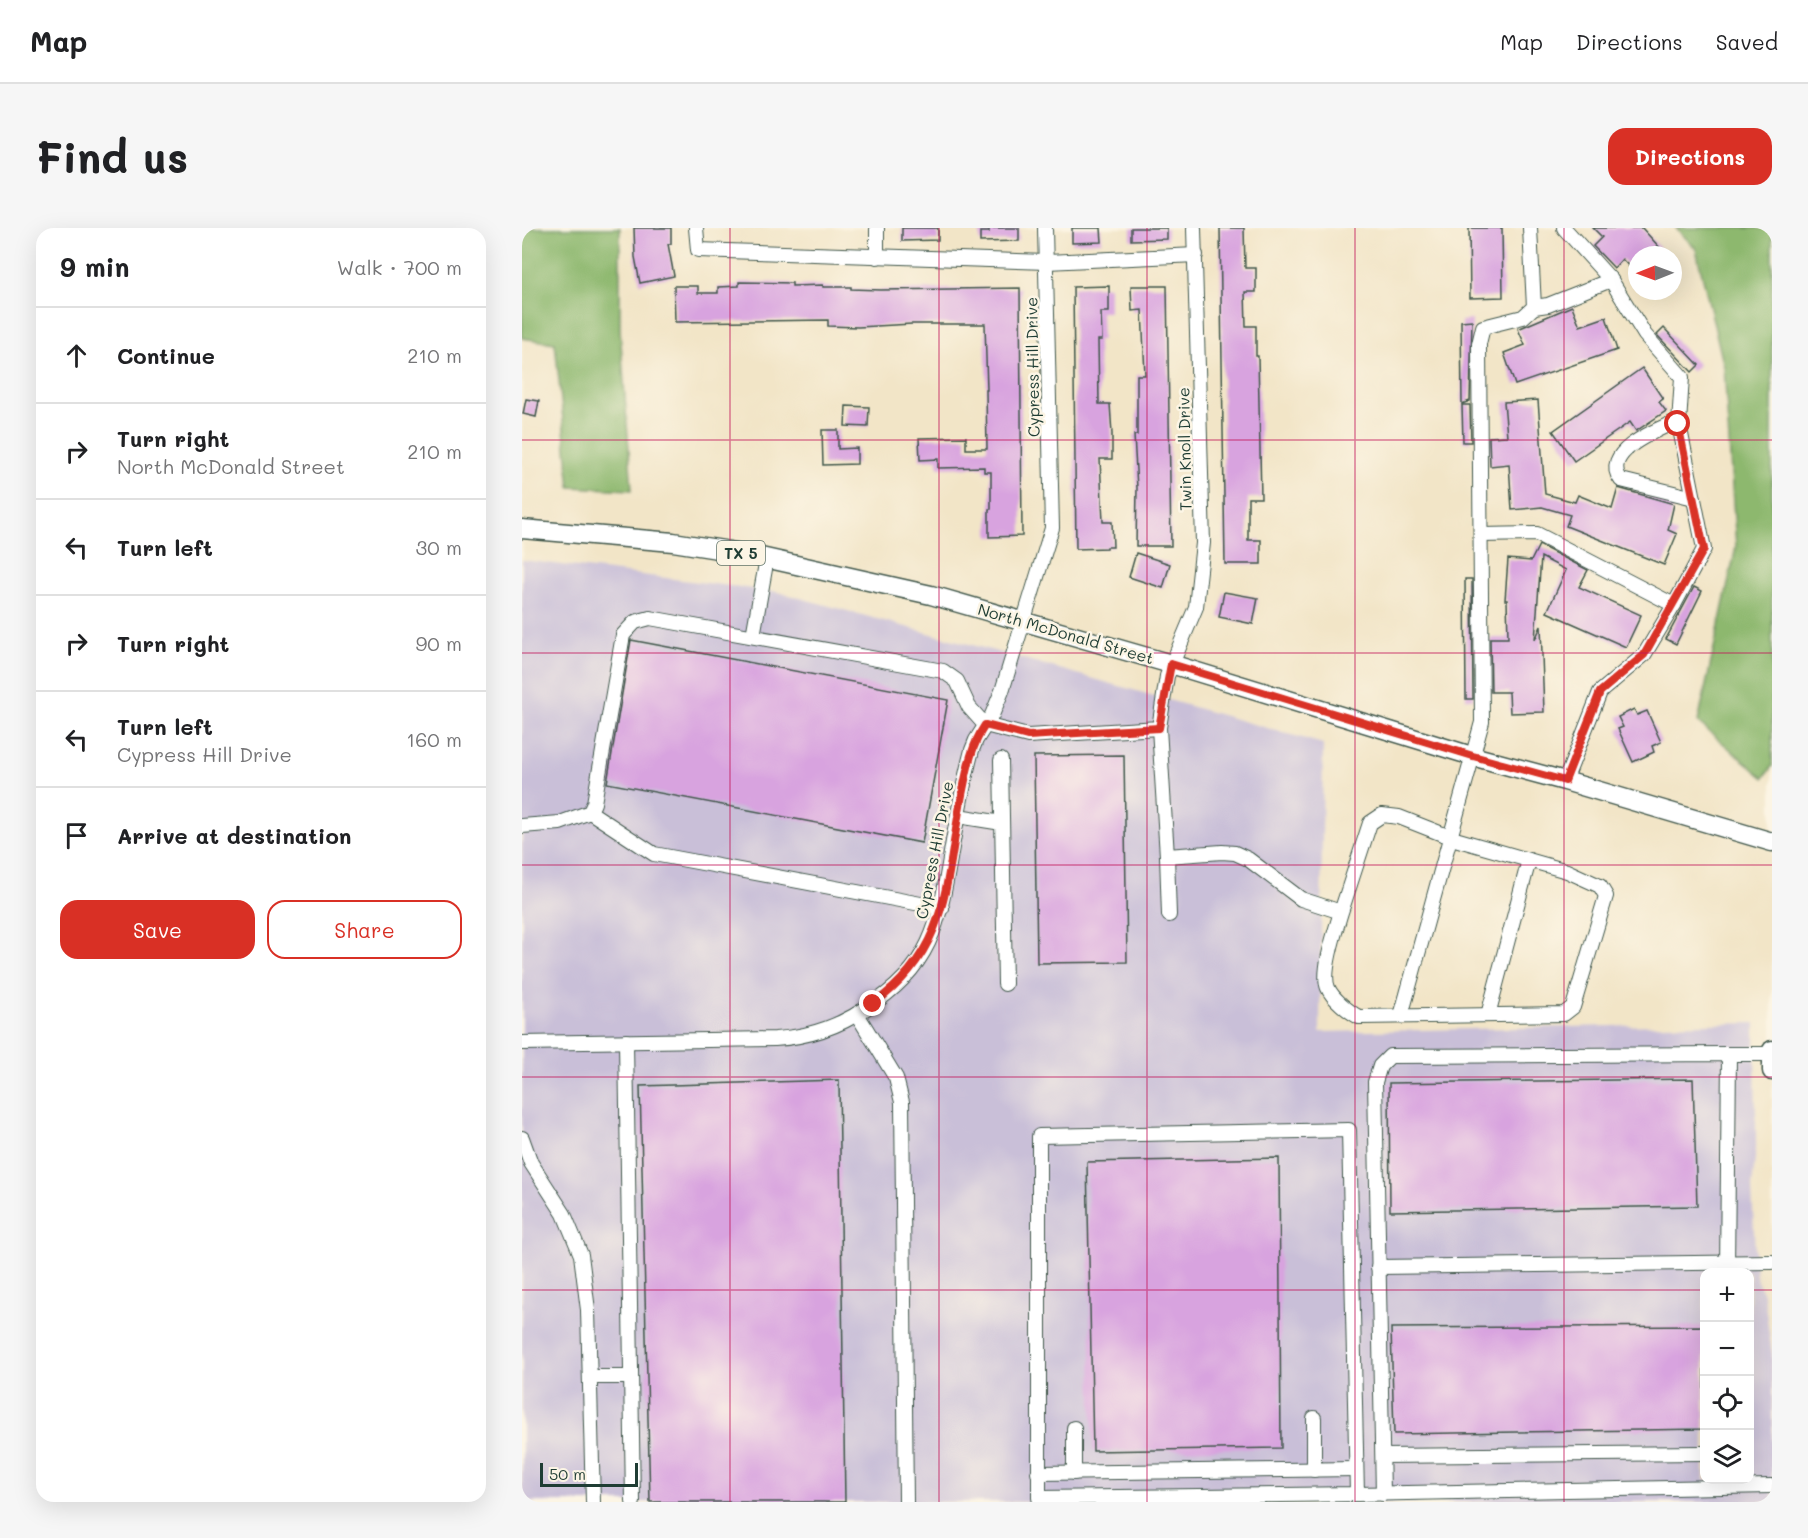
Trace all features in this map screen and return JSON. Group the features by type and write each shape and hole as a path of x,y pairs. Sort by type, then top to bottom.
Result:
{"main road":[{"name":"North McDonald Street","path":"522,529 674,542 768,558 931,595 1772,842"},
{"path":"1772,1052 1772,1071"}],"street":[{"path":"696,228 698,250 1047,262 1196,255"},
{"path":"877,228 877,256"},
{"name":"Cypress Hill Drive","path":"522,1043 787,1038 829,1028 857,1014 886,995 908,974 933,934 942,908 972,750 1002,691 1052,528 1046,228"},
{"name":"Twin Knoll Drive","path":"1169,915 1159,728 1171,664 1196,607 1203,543 1194,228"},
{"path":"1530,228 1534,307"},
{"path":"1564,228 1611,280 1645,335 1682,377 1679,420 1704,549 1644,655 1600,692 1565,781"},
{"path":"1401,1017 1482,722 1479,344 1483,327 1523,316 1534,307 1548,305 1611,280"},
{"path":"1679,420 1654,430 1622,452 1615,465 1617,475 1621,480 1694,498"},
{"path":"1481,535 1538,534 1674,605"},
{"path":"753,636 768,558"},
{"path":"522,826 560,823 590,812 594,803 623,636 635,622 650,618 943,671 957,681 969,707 985,725 1028,736 1159,728"},
{"path":"1001,760 1005,984"},
{"path":"590,812 654,854 942,908"},
{"path":"1382,815 1399,817 1450,837 1529,860 1567,871 1600,886 1606,897 1573,1007 1564,1014 1359,1017 1348,1011 1328,988 1327,961 1341,912 1370,824 1382,815"},
{"path":"958,816 1002,823"},
{"path":"1167,856 1235,853 1248,859 1301,899 1341,912"},
{"path":"1488,1015 1529,860"},
{"path":"857,1014 896,1078 902,1102 906,1502"},
{"path":"626,1041 633,1502"},
{"path":"1383,1494 1374,1082 1380,1066 1390,1056 1772,1052"},
{"path":"1727,1268 1729,1054"},
{"path":"1375,1129 1039,1136 1038,1500 1299,1498 1357,1494 1700,1484"},
{"path":"1349,1130 1357,1494"},
{"path":"522,1138 531,1163 564,1214 581,1255 588,1310 593,1502"},
{"path":"1378,1267 1727,1268 1772,1262"},
{"path":"590,1377 631,1377"},
{"path":"1314,1418 1314,1470"},
{"path":"1074,1428 1074,1473"},
{"path":"1383,1456 1700,1453"},
{"path":"1038,1473 1356,1469"},
{"path":"1741,1484 1772,1486"}],"shaded area":[{"path":"522,560 778,592 1323,744 1320,1032 1755,1023 1756,1147 1752,1187 1756,1277 1764,1297 1772,1354 1772,1502 522,1502"}],"green space":[{"path":"522,228 620,228 620,329 632,490 570,487 555,343 522,338"},
{"path":"1676,228 1772,228 1772,766 1764,778 1698,722 1736,547 1724,367 1696,249"}],"building":[{"path":"634,228 671,228 671,244 668,244 674,276 640,283 635,257"},
{"path":"902,228 938,228 938,240 902,241"},
{"path":"989,228 1019,228 1019,241 980,242 980,232 989,232"},
{"path":"1072,228 1101,228 1102,242 1072,243"},
{"path":"1131,228 1167,228 1167,239 1131,240"},
{"path":"1220,228 1244,228 1245,268 1256,268 1256,292 1245,292 1246,326 1256,326 1261,498 1248,498 1248,540 1261,540 1261,564 1225,564"},
{"path":"1469,228 1502,228 1503,297 1470,298"},
{"path":"1593,228 1642,228 1658,246 1628,246 1628,265 1622,259 1614,268 1593,246 1602,237"},
{"path":"739,282 792,283 792,286 823,285 823,287 881,290 1020,288 1022,536 989,537 991,472 984,472 984,467 938,468 938,459 920,460 919,438 966,437 966,449 987,449 985,324 858,327 828,326 828,320 675,322 674,286 698,286 698,293 718,293 718,287 739,286"},
{"path":"1109,286 1109,312 1101,312 1102,340 1098,340 1099,404 1110,404 1112,434 1112,459 1100,459 1103,522 1112,522 1113,547 1076,549 1073,287"},
{"path":"1131,286 1167,286 1171,546 1136,546 1137,488 1134,435 1137,435 1137,375 1145,375 1142,310 1132,311"},
{"path":"1572,306 1580,326 1606,317 1617,350 1515,385 1504,353 1525,345 1518,329"},
{"path":"1472,320 1470,401 1462,404 1461,321"},
{"path":"1664,328 1699,365 1692,372 1657,335"},
{"path":"1642,368 1663,399 1659,402 1666,411 1636,431 1630,422 1574,461 1553,431"},
{"path":"526,399 539,401 536,417 523,414"},
{"path":"1538,400 1545,494 1575,502 1578,495 1612,509 1618,488 1674,504 1668,530 1677,534 1664,565 1566,526 1570,515 1542,507 1512,510 1509,464 1490,466 1489,437 1507,436 1504,402"},
{"path":"1462,405 1470,405 1471,442 1463,442"},
{"path":"846,406 869,407 868,427 845,426"},
{"path":"822,430 838,430 838,449 857,448 857,464 823,465"},
{"path":"1539,545 1588,570 1579,587 1641,615 1626,647 1547,612 1566,570 1541,557 1535,640 1541,626 1544,712 1510,713 1509,692 1491,692 1490,638 1508,638 1507,600 1505,600 1508,559 1531,561"},
{"path":"1136,553 1170,564 1163,588 1129,577"},
{"path":"1465,579 1472,579 1473,699 1466,699"},
{"path":"1694,587 1702,591 1676,644 1666,639"},
{"path":"1224,592 1258,598 1253,624 1219,617"},
{"path":"631,640 948,700 922,843 607,783"},
{"path":"1634,709 1637,715 1647,711 1661,742 1652,746 1654,752 1633,762 1618,729 1623,727 1618,717"},
{"path":"1124,755 1127,962 1037,963 1034,756"},
{"path":"1693,1079 1697,1206 1390,1211 1389,1083"},
{"path":"839,1080 845,1502 650,1502 640,1086"},
{"path":"1279,1158 1281,1448 1093,1451 1087,1162"},
{"path":"1700,1326 1700,1429 1394,1434 1391,1328"}],"route":[{"path":"873,1004 908,974 933,934 942,908 968,765 976,740 985,725 1028,736 1159,728 1171,664 1473,756 1565,781 1600,692 1644,655 1704,549 1678,424"}]}
